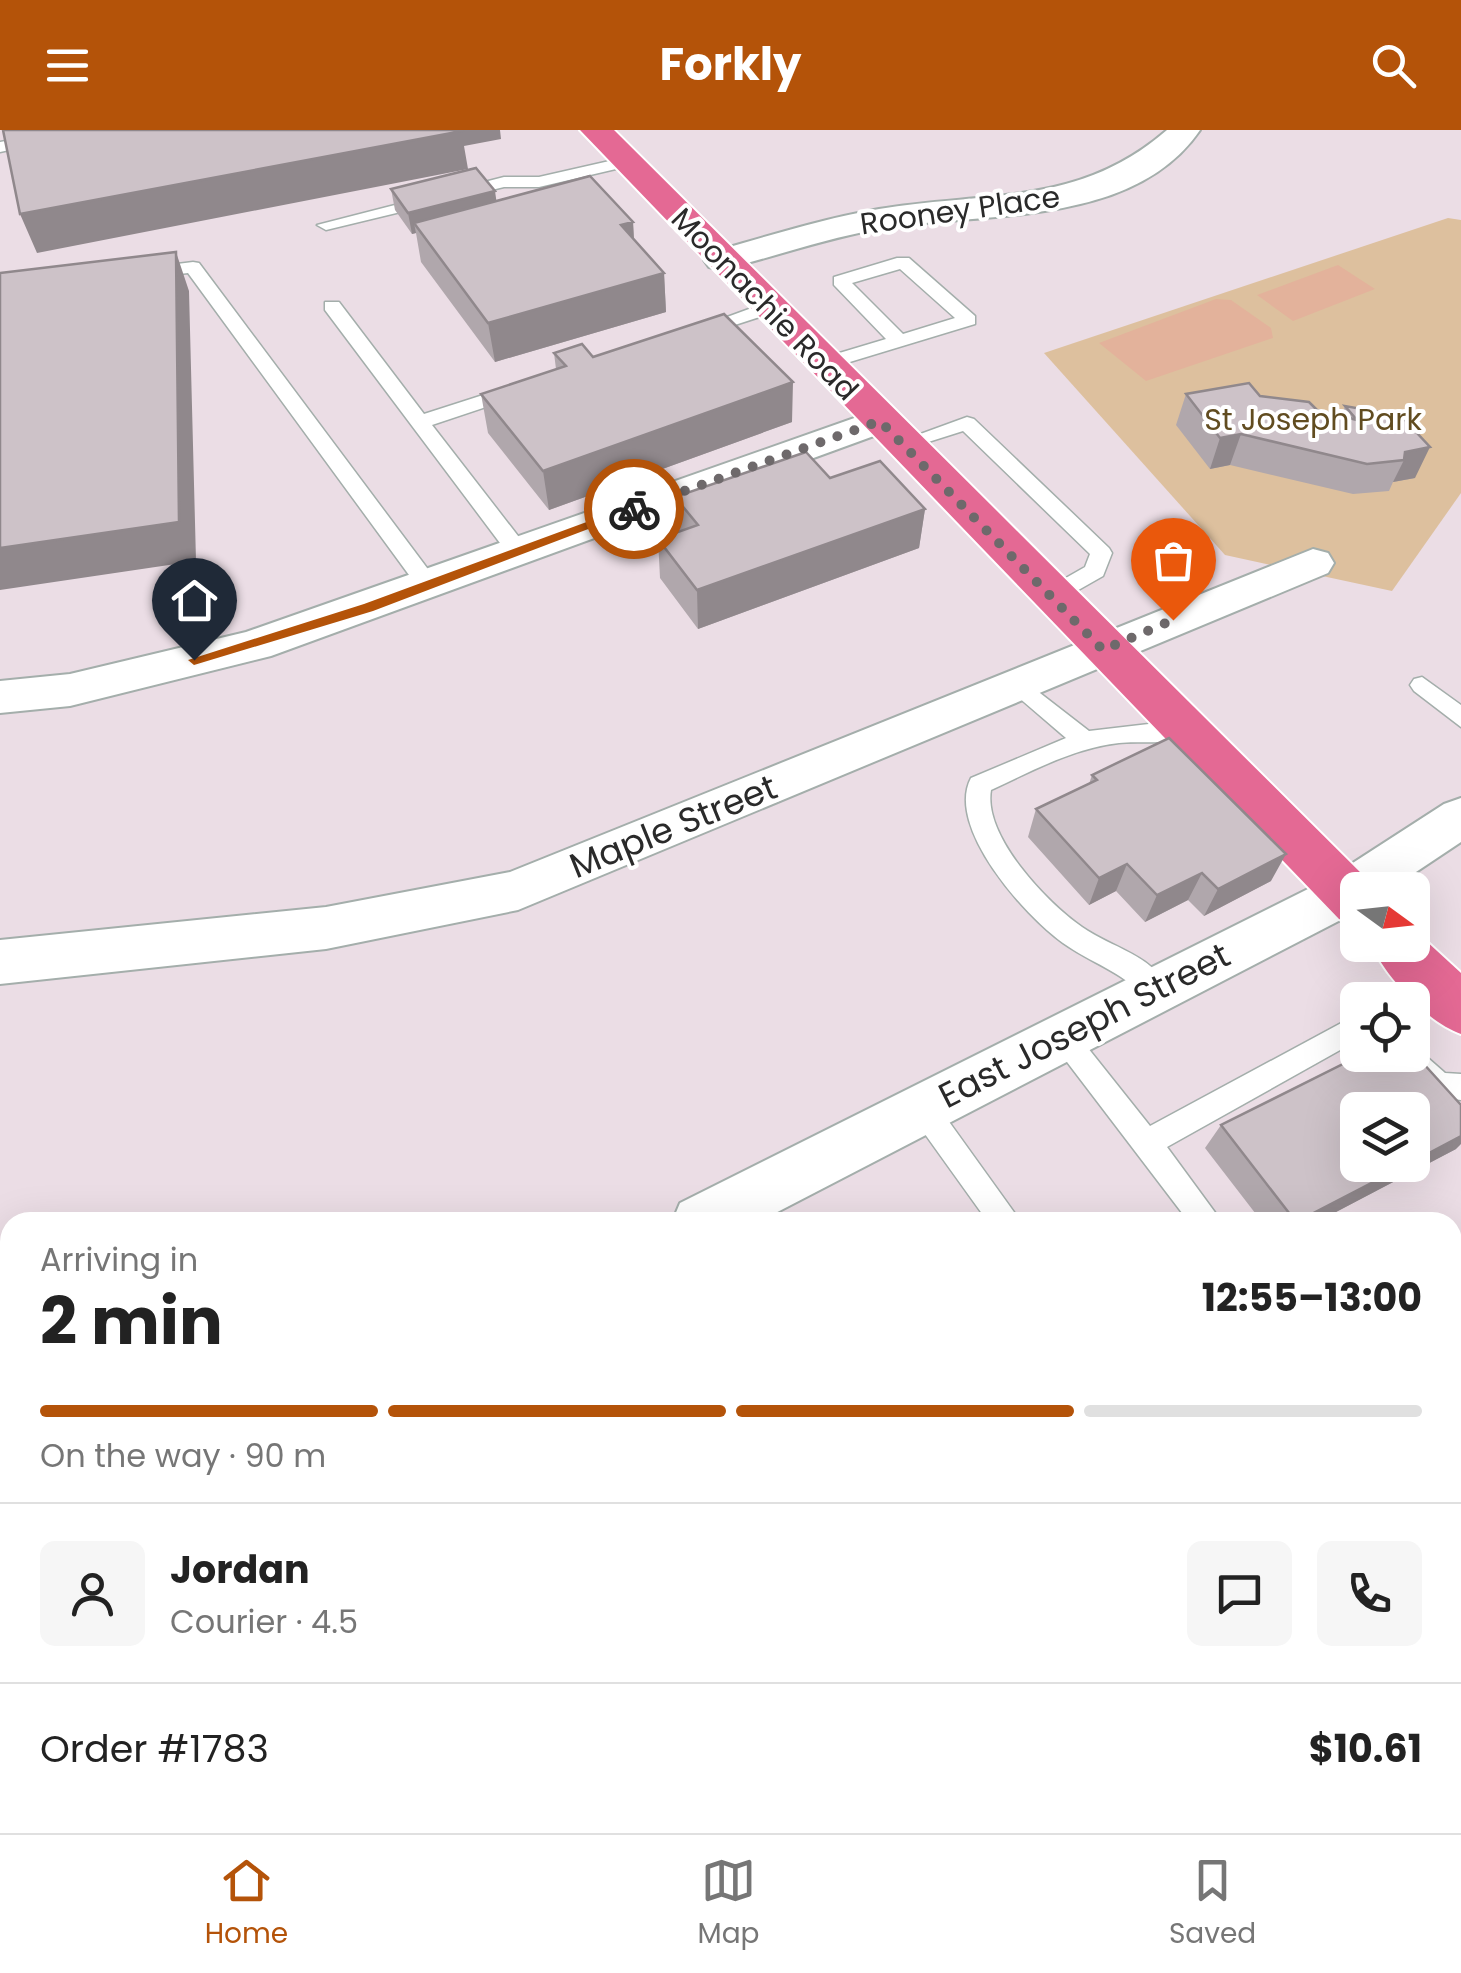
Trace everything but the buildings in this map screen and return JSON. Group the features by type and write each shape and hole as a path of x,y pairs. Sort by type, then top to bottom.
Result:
{"main road":[{"name":"Moonachie Road","path":"596,130 1103,650 1340,886"},
{"path":"1414,962 1461,1010"}],"street":[{"name":"Rooney Place","path":"722,260 845,226 889,218 992,211 1084,192 1144,165 1184,130"},
{"path":"0,698 70,690 255,644 517,550 892,433"},
{"name":"Maple Street","path":"0,962 446,910 518,890 1313,563"},
{"name":"East Joseph Street","path":"1387,872 1461,817"},
{"name":"East Joseph Street","path":"721,1212 1155,990 1340,904"}],"lane":[{"path":"0,147 95,130"},
{"path":"326,225 504,182 539,182 627,162"},
{"path":"823,364 897,340 920,338 968,320 903,262 840,282 897,340"},
{"path":"116,276 193,267 428,584"},
{"path":"332,306 517,550"},
{"path":"676,338 768,308"},
{"path":"420,422 530,386"},
{"path":"892,433 967,423 1101,554 1096,571 1051,596"},
{"path":"1018,684 1085,741"},
{"path":"1422,685 1461,718"},
{"path":"1155,990 1134,964 1074,936 1040,906 1006,866 975,814 973,798 980,786 1064,746 1117,734 1149,736 1183,729"},
{"path":"1146,1144 1340,1036"},
{"path":"1062,1037 1199,1212"},
{"path":"922,1107 999,1212"}],"green space":[{"name":"St Joseph Park","path":"1448,218 1461,220 1461,493 1392,591 1225,555 1044,353"}],"shaded area":[{"path":"1338,265 1375,289 1293,321 1257,295"},
{"path":"1216,299 1231,300 1271,328 1273,338 1146,381 1099,343"}],"way so far":[{"path":"634,509 880,421 1103,650 1173,620"}],"route":[{"path":"194,660 369,608 634,509"}]}
